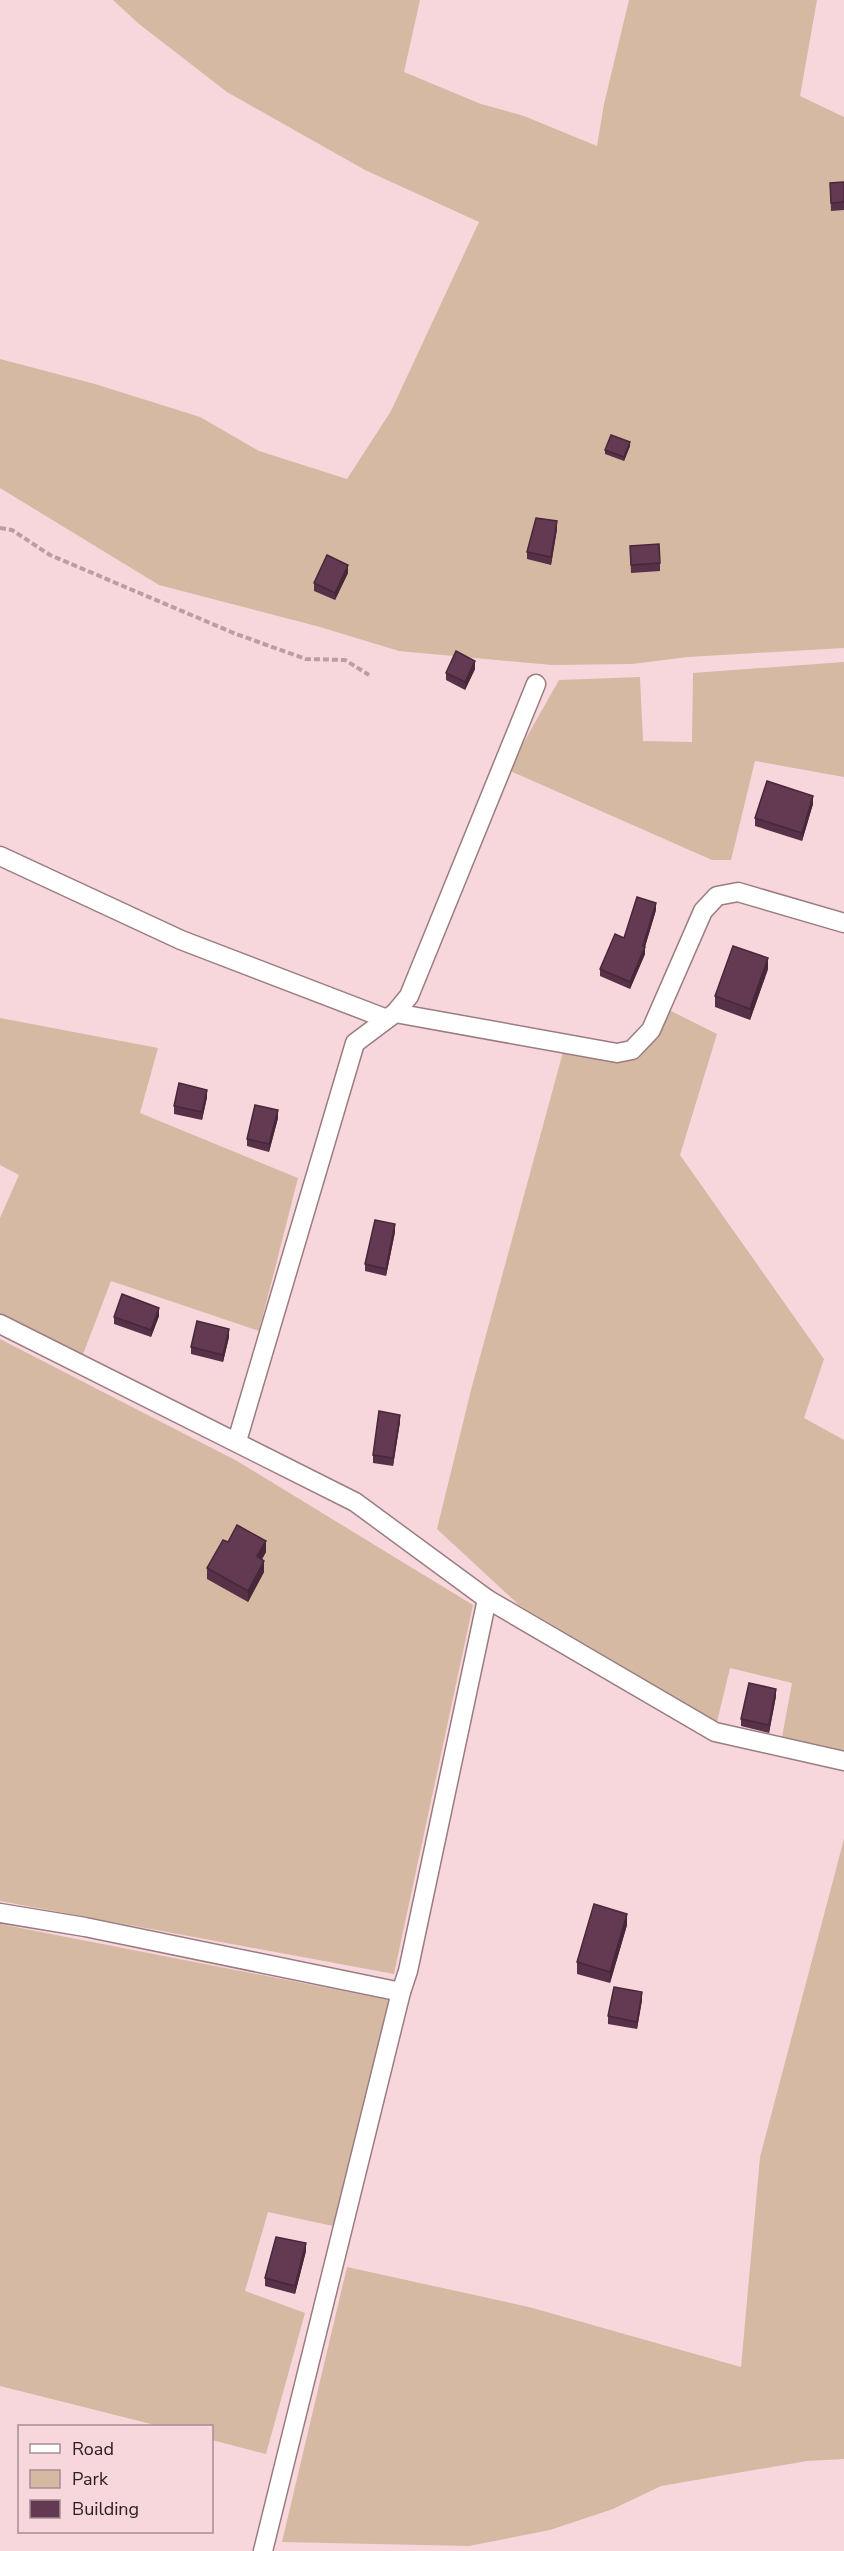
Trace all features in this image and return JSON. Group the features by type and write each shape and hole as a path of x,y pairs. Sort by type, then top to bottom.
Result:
{"street":[{"path":"237,1441 355,1043 391,1016 409,996 536,684"},
{"path":"0,856 181,940 391,1016 617,1053 632,1050 651,1030 703,911 717,896 738,892 844,923"},
{"path":"0,1324 355,1502 487,1599 715,1732 844,1761"},
{"path":"263,2551 401,1992 411,1960 487,1599"},
{"path":"0,1912 85,1927 401,1992"}],"path":[{"path":"0,528 12,530 51,555 236,634 306,658 345,660 369,675"}],"green space":[{"path":"113,0 420,0 404,72 481,104 524,116 597,146 604,104 629,0 817,0 800,96 844,117 844,648 688,657 632,664 552,665 399,651 320,627 159,585 0,488 0,359 95,384 200,417 259,451 347,479 391,411 479,222 365,170 227,92 139,24"},
{"path":"844,662 844,777 755,761 731,860 712,860 508,770 559,680 640,677 643,741 692,742 693,673"},
{"path":"667,1009 717,1034 680,1155 824,1359 804,1418 844,1440 844,1753 782,1737 792,1683 730,1668 717,1722 519,1605 437,1529 471,1390 563,1052 616,1060 639,1058 657,1033"},
{"path":"0,1018 158,1048 140,1113 298,1178 259,1331 111,1281 82,1357 0,1316 0,1218 19,1175 0,1165"},
{"path":"0,1339 237,1461 473,1605 394,1974 0,1901"},
{"path":"844,1839 844,2459 807,2461 661,2486 613,2509 550,2530 469,2546 282,2542 347,2267 529,2307 741,2367 760,2157"},
{"path":"0,1924 389,2000 333,2226 268,2212 245,2291 305,2313 266,2454 213,2440 213,2425 155,2425 0,2386"}],"building":[{"path":"844,182 844,202 831,203 830,183"},
{"path":"611,435 630,442 624,457 605,450"},
{"path":"536,518 557,521 551,557 527,552"},
{"path":"659,544 660,563 631,565 630,546"},
{"path":"327,555 348,565 335,593 314,583"},
{"path":"456,651 475,661 465,682 446,673"},
{"path":"767,781 813,796 802,833 755,818"},
{"path":"637,897 656,903 643,946 645,947 630,982 600,969 615,934 624,938"},
{"path":"733,946 768,958 750,1009 715,996"},
{"path":"179,1083 207,1090 202,1112 174,1106"},
{"path":"255,1105 278,1110 269,1144 247,1139"},
{"path":"375,1220 395,1224 386,1269 365,1264"},
{"path":"122,1294 159,1308 151,1330 114,1317"},
{"path":"197,1321 229,1329 223,1355 191,1347"},
{"path":"379,1411 400,1415 393,1458 373,1455"},
{"path":"237,1525 266,1541 257,1556 264,1561 248,1591 207,1568 223,1540 228,1542"},
{"path":"749,1683 776,1689 769,1725 741,1719"},
{"path":"594,1904 627,1914 610,1972 577,1962"},
{"path":"614,1987 642,1992 637,2022 608,2016"},
{"path":"276,2237 306,2243 295,2286 265,2278"}]}
